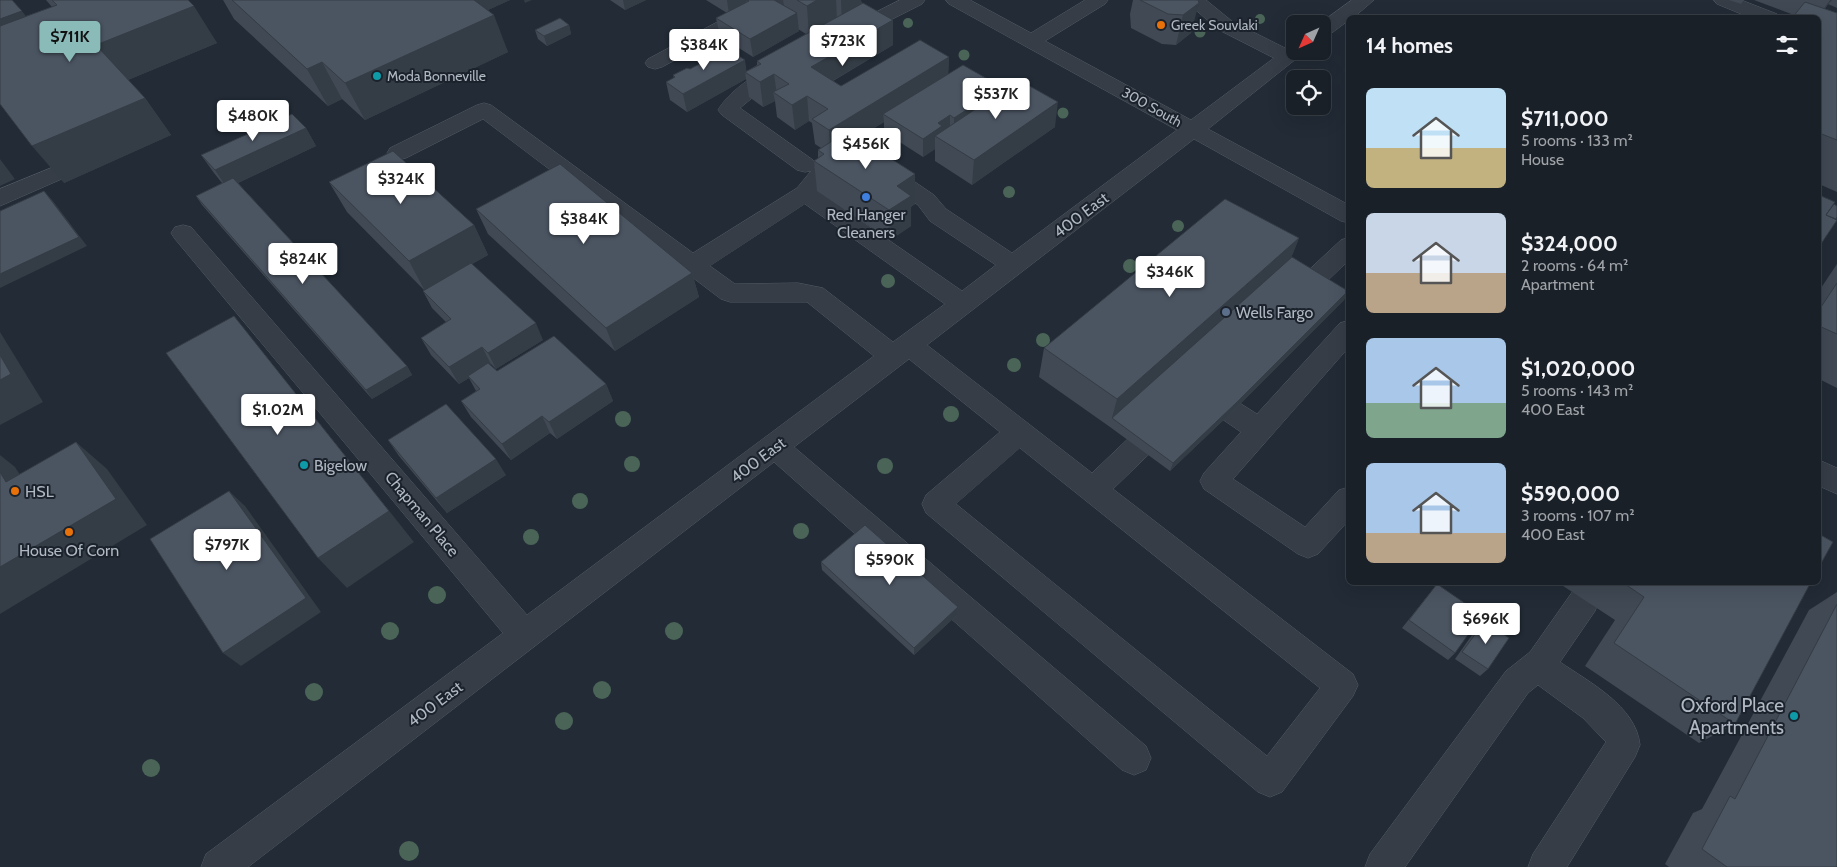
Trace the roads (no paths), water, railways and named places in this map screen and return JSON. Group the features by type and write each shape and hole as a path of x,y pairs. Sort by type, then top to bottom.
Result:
{"street":[{"path":"655,63 756,9 785,0"},
{"path":"831,44 915,0"},
{"name":"300 South","path":"956,0 1346,213"},
{"path":"1031,41 1098,0"},
{"path":"1194,0 1226,26 1286,51"},
{"path":"1331,24 1364,0"},
{"path":"1724,0 1762,15"},
{"name":"400 East","path":"219,867 1286,59"},
{"path":"796,63 742,95 730,105 729,110 805,165"},
{"path":"398,153 484,110 730,293 798,292 814,294 901,351 1018,432 1342,685 1270,780 936,504 1018,432"},
{"path":"693,265 805,193 814,180 840,163 858,160 868,162 910,188 926,200 938,215 1014,266"},
{"path":"0,198 56,173"},
{"path":"805,193 963,304"},
{"name":"Chapman Place","path":"183,233 525,636"},
{"path":"1277,315 1346,249"},
{"path":"1346,333 1214,481 1308,545 1346,503"},
{"path":"1092,490 1205,383 1259,430"},
{"path":"775,447 1134,758"},
{"path":"1821,473 1837,482"},
{"path":"1383,867 1517,682 1541,663 1584,600"},
{"path":"1537,665 1609,719 1620,733 1624,745 1546,867"}],"place":[{"name":"Greek Souvlaki","path":"1161,25"},
{"name":"Moda Bonneville","path":"377,76"},
{"name":"Red Hanger Cleaners","path":"866,197"},
{"name":"Wells Fargo","path":"1226,312"},
{"name":"Bigelow","path":"304,465"},
{"name":"HSL","path":"15,491"},
{"name":"House Of Corn","path":"69,532"},
{"name":"Oxford Place Apartments","path":"1794,716"}]}
